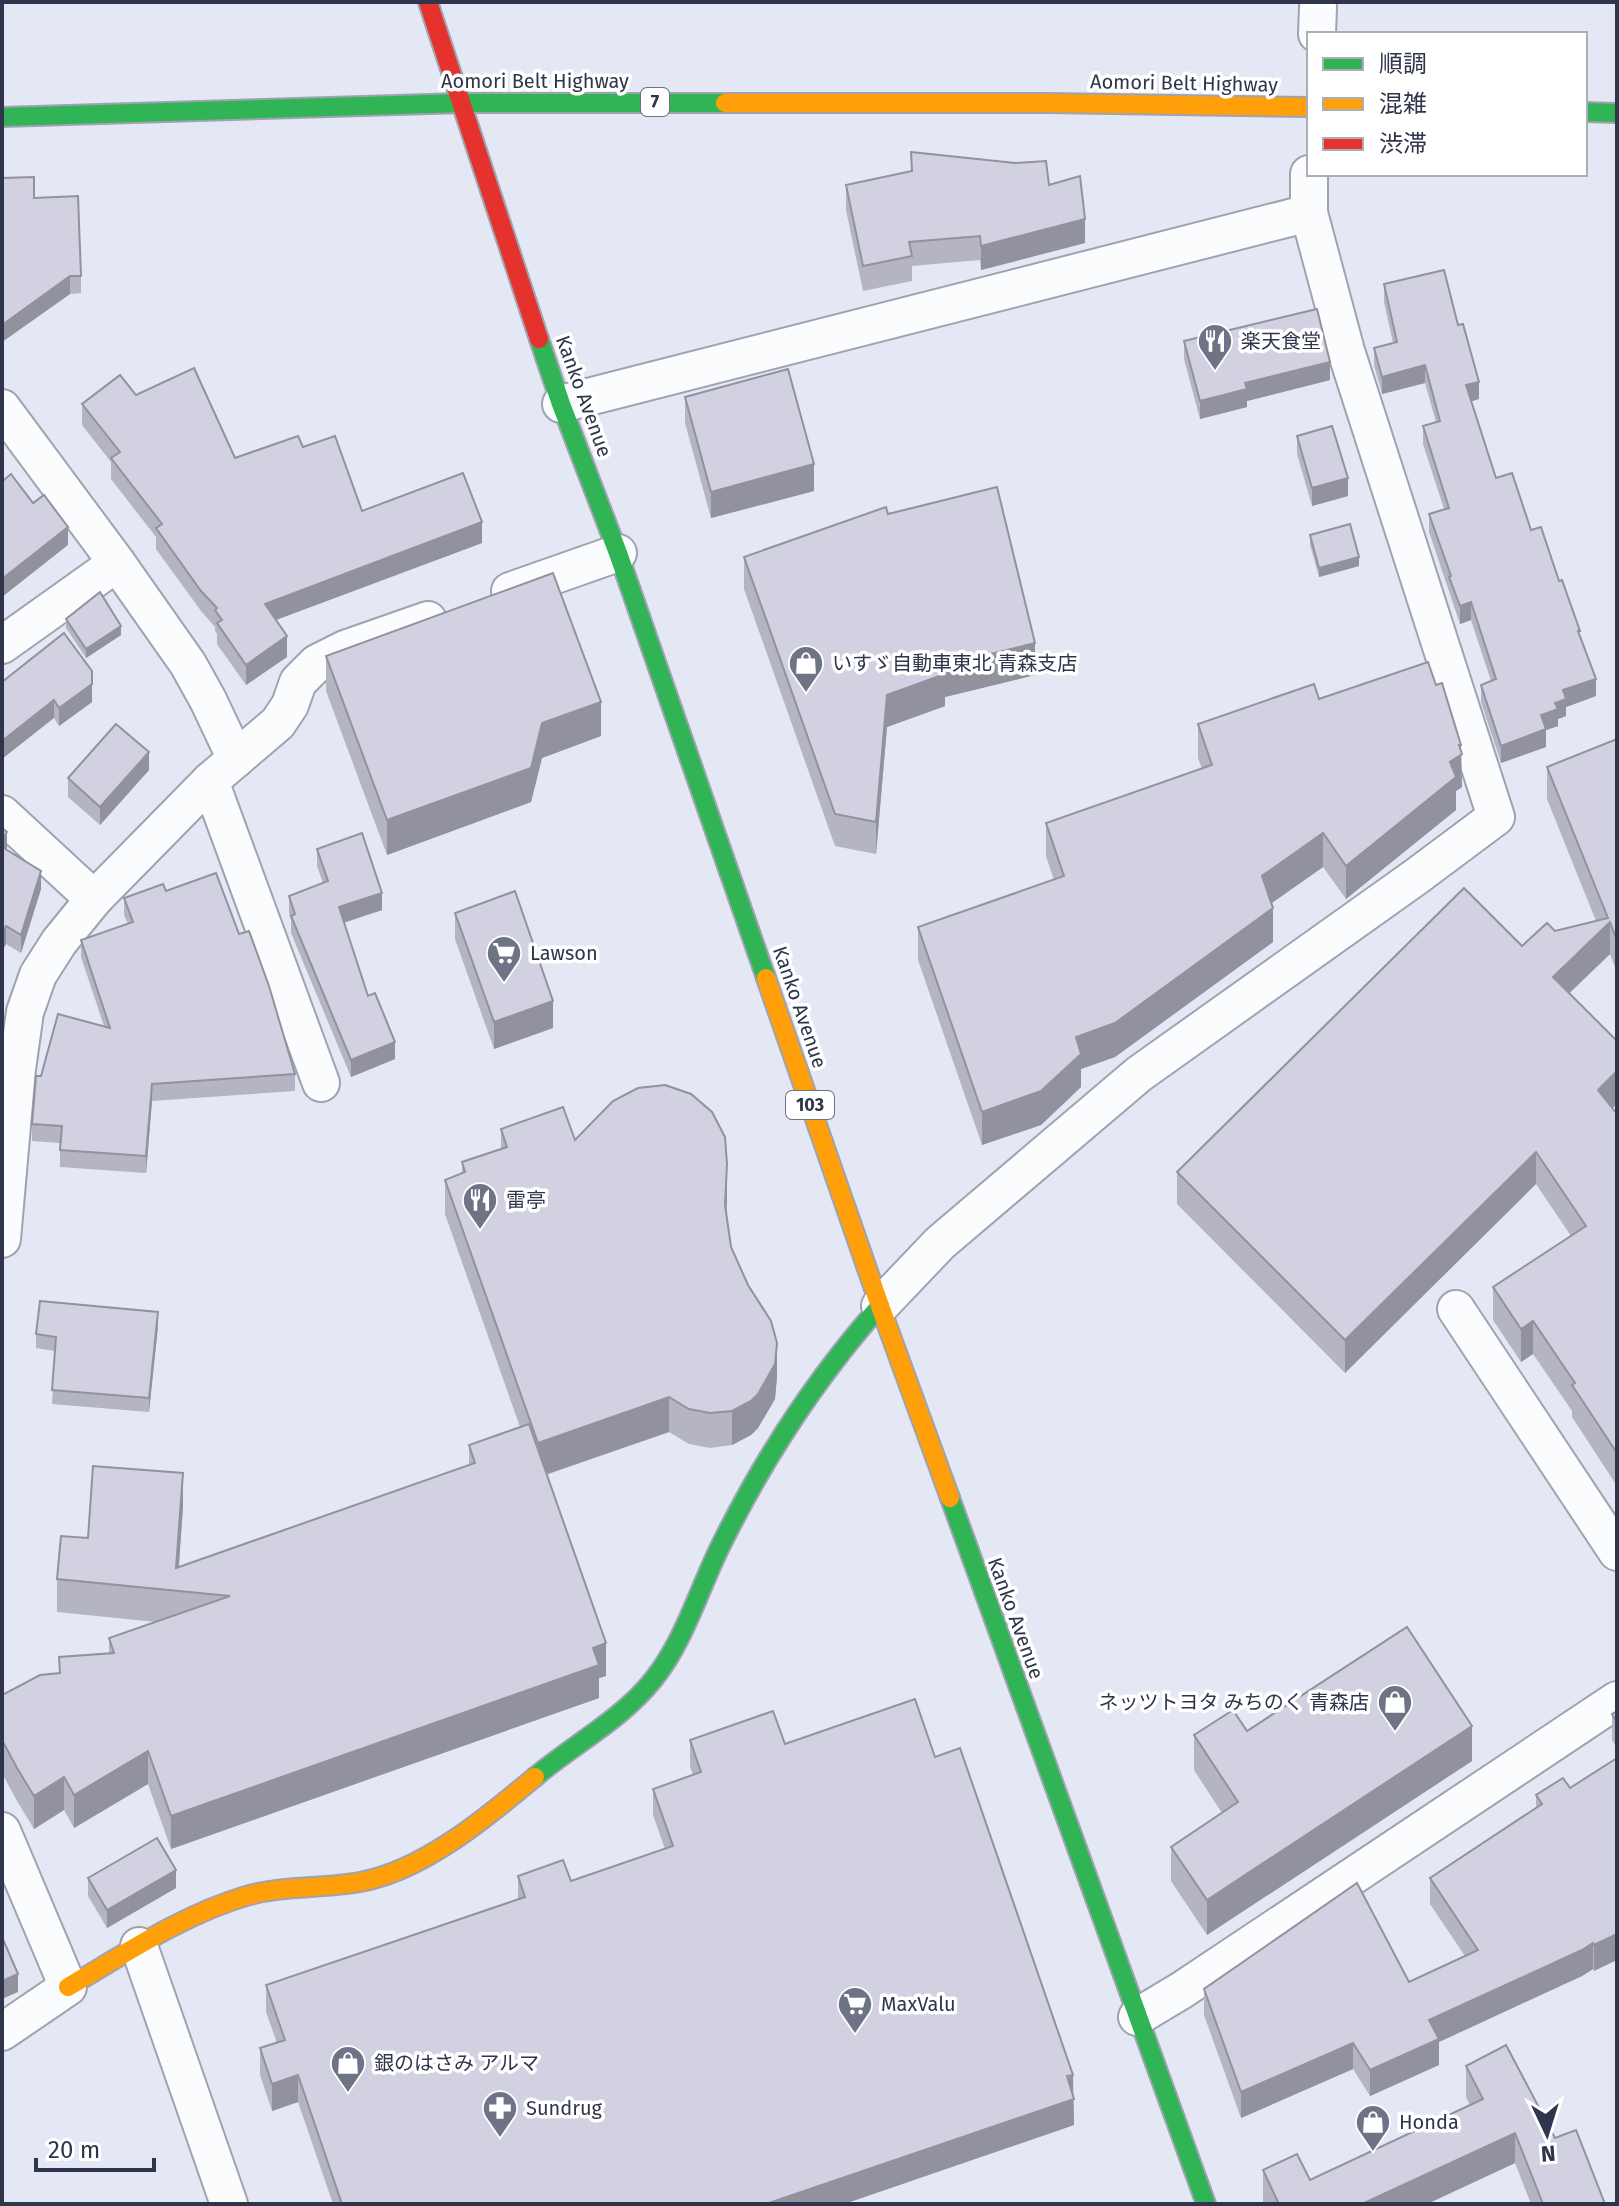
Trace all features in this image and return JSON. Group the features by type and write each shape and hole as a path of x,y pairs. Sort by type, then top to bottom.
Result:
{"main road":[{"name":"Kanko Avenue","path":"428,2 561,404 618,553 880,1306 1206,2204"},
{"name":"Aomori Belt Highway","path":"2,117 463,103 1016,102 1307,107"},
{"path":"1587,112 1617,113"},
{"path":"68,1987 202,1912 240,1897 276,1888 349,1884 398,1869 476,1825 640,1696 660,1672 674,1648 732,1522 777,1448 836,1358 880,1306"}],"street":[{"path":"880,1306 940,1243 1139,1074 1496,817 1356,382 1309,213 1309,176"},
{"path":"561,404 1309,213"},
{"path":"2,408 117,563 188,664 208,700 223,770 321,1083"},
{"path":"2,1239 25,1012 38,975 59,942 94,899 223,770 278,723 290,705 298,682 317,663 345,649 618,553"},
{"path":"2,645 117,563"},
{"path":"2,814 94,899"},
{"path":"1456,1309 1617,1552"},
{"path":"1137,2017 1208,1973 1617,1700"},
{"path":"2,1831 68,1987 2,2032"},
{"path":"139,1946 229,2204"}],"building":[{"path":"911,152 1015,163 1046,161 1049,185 1080,176 1085,219 981,246 980,236 909,242 912,256 863,266 846,185 912,171"},
{"path":"34,177 34,198 78,196 81,276 70,276 2,325 2,178"},
{"path":"1444,270 1458,325 1463,324 1479,382 1466,385 1496,478 1512,473 1531,530 1541,527 1596,679 1563,690 1566,699 1555,703 1558,709 1541,715 1546,729 1501,746 1481,685 1496,679 1471,602 1460,606 1429,514 1449,508 1423,426 1440,421 1425,365 1382,377 1374,348 1397,342 1384,284"},
{"path":"1317,309 1330,362 1245,383 1247,389 1200,401 1184,341"},
{"path":"194,368 235,458 298,436 303,447 335,436 362,511 463,473 482,522 265,604 287,636 246,665 217,623 222,620 215,610 217,608 201,591 156,528 162,524 111,458 120,452 82,404 120,375 136,395"},
{"path":"788,369 814,464 711,492 685,397"},
{"path":"1332,426 1348,478 1312,488 1297,436"},
{"path":"11,474 33,503 44,495 68,527 2,579 2,478 4,480"},
{"path":"997,487 1035,643 942,666 945,674 887,695 876,822 835,814 744,557 886,507 888,514"},
{"path":"1350,524 1359,557 1319,568 1310,535"},
{"path":"553,573 601,702 542,723 531,768 387,820 326,656"},
{"path":"100,592 121,626 86,649 66,619"},
{"path":"64,633 92,671 92,684 59,708 54,700 2,741 2,682"},
{"path":"1428,662 1436,685 1442,683 1461,745 1462,754 1450,762 1456,777 1346,866 1323,833 1262,876 1273,908 1115,1023 1076,1037 1081,1054 1041,1091 982,1112 918,927 1064,876 1046,823 1212,765 1198,724 1314,684 1319,699"},
{"path":"116,724 149,752 100,807 68,778"},
{"path":"1617,739 1617,938 1610,922 1553,977 1617,1041 1617,1071 1598,1090 1617,1114 1617,1453 1533,1321 1521,1329 1493,1287 1586,1226 1536,1152 1345,1340 1177,1172 1464,888 1522,946 1547,923 1555,931 1608,918 1547,767"},
{"path":"362,833 382,893 339,907 368,996 375,993 395,1042 351,1060 291,916 295,914 289,896 328,881 317,849"},
{"path":"2,847 41,871 21,935 6,926 2,933"},
{"path":"216,873 239,934 249,931 295,1074 152,1084 146,1156 60,1150 62,1126 32,1124 36,1076 41,1076 58,1014 110,1028 81,940 133,922 124,898 163,884 166,891"},
{"name":"Lawson","path":"515,891 553,1001 494,1022 455,913"},
{"path":"665,1085 691,1094 712,1112 725,1137 725,1205 731,1247 748,1285 771,1321 777,1343 775,1364 758,1394 732,1411 710,1413 689,1409 669,1397 538,1443 445,1180 465,1172 462,1162 507,1147 501,1129 563,1107 575,1140 613,1101 638,1088"},
{"path":"40,1301 158,1312 149,1398 52,1390 56,1337 36,1334"},
{"path":"529,1424 606,1643 593,1648 599,1665 171,1816 148,1751 74,1795 64,1777 34,1796 2,1740 2,1695 40,1675 60,1673 59,1657 114,1653 109,1638 230,1596 57,1579 61,1536 88,1538 93,1466 183,1473 176,1568 475,1463 469,1445"},
{"path":"1407,1627 1472,1726 1207,1900 1171,1847 1238,1802 1194,1735 1233,1710 1247,1731"},
{"path":"915,1699 935,1757 960,1748 1073,2075 1067,2076 1074,2099 766,2204 342,2204 298,2075 272,2084 260,2048 285,2040 266,1985 525,1897 518,1876 563,1860 571,1881 673,1846 653,1789 701,1772 690,1740 773,1711 785,1744"},
{"path":"1617,1758 1617,1934 1429,2020 1439,2039 1370,2070 1353,2043 1241,2092 1204,1989 1357,1883 1409,1982 1478,1950 1430,1878 1542,1804 1536,1795 1563,1778 1570,1788"},
{"path":"157,1838 176,1870 107,1910 88,1878"},
{"path":"2,1937 18,1974 2,1981"},
{"path":"1506,2045 1555,2138 1576,2130 1605,2204 1543,2204 1515,2133 1362,2204 1279,2204 1263,2170 1297,2154 1310,2180 1483,2099 1466,2066"}],"traffic: fast":[{"path":"2,117 463,103 725,103"},
{"path":"1587,112 1617,113"},
{"path":"539,339 618,553 766,978"},
{"path":"535,1777 627,1707 665,1664 724,1539 775,1447 814,1388 880,1306"},
{"path":"950,1498 1206,2204"}],"traffic: slow":[{"path":"725,103 1307,107"},
{"path":"766,978 950,1498"},
{"path":"68,1987 154,1936 222,1904 274,1890 360,1882 407,1867 453,1840 535,1777"}],"traffic: jam":[{"path":"428,2 539,339"}],"place":[{"name":"楽天食堂","path":"1215,372"},
{"name":"いすゞ自動車東北 青森支店","path":"806,694"},
{"name":"Lawson","path":"504,984"},
{"name":"雷亭","path":"480,1231"},
{"name":"ネッツトヨタ みちのく 青森店","path":"1395,1733"},
{"name":"MaxValu","path":"855,2035"},
{"name":"銀のはさみ アルマ","path":"348,2094"},
{"name":"Sundrug","path":"500,2139"},
{"name":"Honda","path":"1373,2153"}]}
